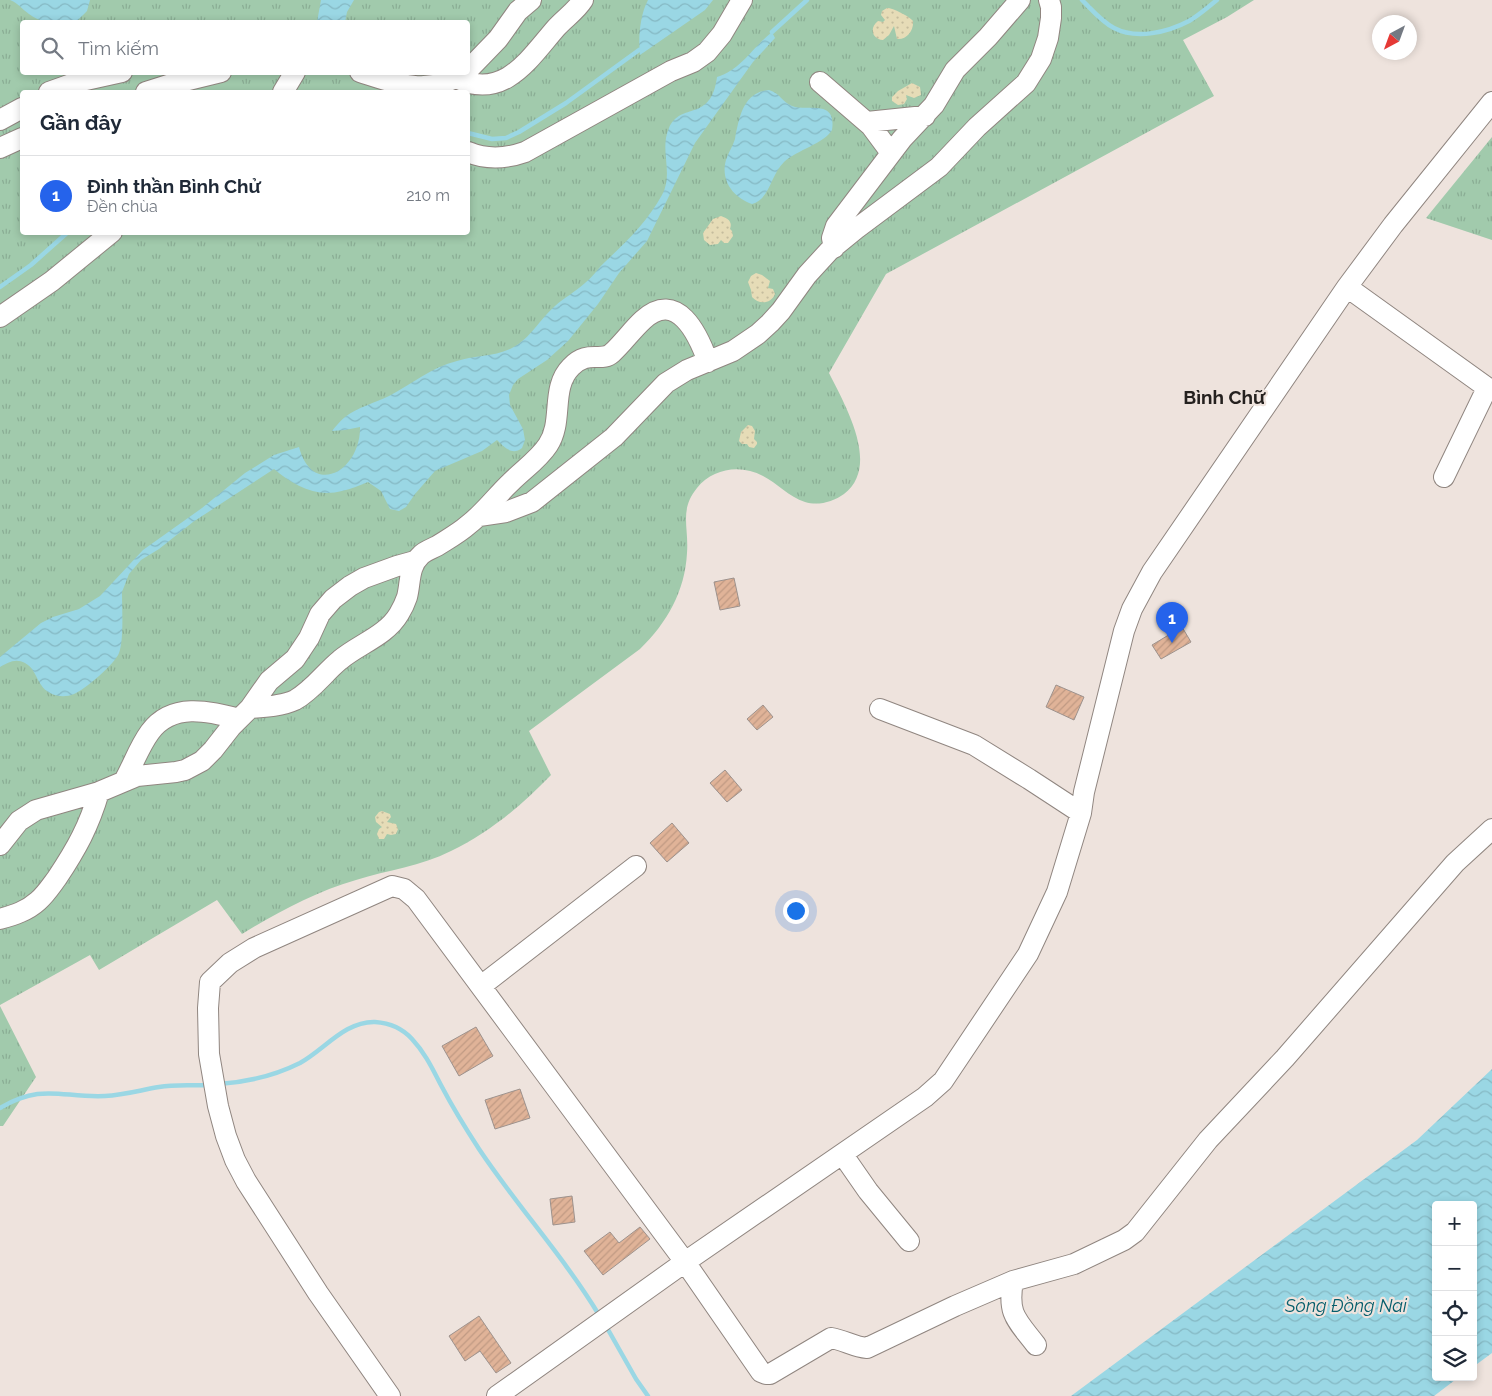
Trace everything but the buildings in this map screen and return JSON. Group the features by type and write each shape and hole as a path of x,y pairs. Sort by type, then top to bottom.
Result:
{"street":[{"path":"470,67 498,39 518,11 531,0"},
{"path":"464,75 473,84 482,85 512,75 532,58 559,25 583,0"},
{"path":"470,153 480,156 502,158 525,152 671,72 693,62 715,44 742,0"},
{"path":"834,248 832,238 836,226 891,153 924,116 943,91 955,70 988,37 1020,0"},
{"path":"479,516 506,512 532,502 614,437 666,384 687,370 739,347 770,323 807,275 834,248 939,167 977,127 1026,83 1036,70 1047,44 1051,18 1049,0"},
{"path":"55,90 77,82 108,75"},
{"path":"153,90 209,75"},
{"path":"284,90 293,75"},
{"path":"370,75 399,84 419,87 438,85 461,75"},
{"path":"820,82 867,122 882,138 891,153"},
{"path":"497,1396 629,1301 925,1097 948,1074 1028,954 1057,892 1081,813 1084,792 1124,631 1141,590 1347,287 1393,225 1492,102"},
{"path":"0,120 20,109"},
{"path":"867,122 924,116"},
{"path":"0,148 20,139"},
{"path":"0,317 59,276 108,235"},
{"path":"1347,287 1489,390 1444,477"},
{"path":"124,781 151,731 165,718 184,711 194,710 245,713 294,700 307,691 341,658 390,625 403,607 407,596 411,569 415,561 427,550 455,534 479,516 548,446 556,427 560,385 564,376 576,362 589,356 601,357 610,354 643,320 656,310 662,308 674,310 687,322 700,341 708,362"},
{"path":"0,845 12,828 27,815 65,800 99,792 124,781 150,774 176,772 194,766 209,756 269,681 286,668 299,654 320,614 333,599 364,578 415,561"},
{"path":"880,708 974,746 1030,779 1081,813"},
{"path":"0,920 27,909 37,902 52,886 80,844 99,792"},
{"path":"390,1396 318,1293 246,1181 229,1144 218,1106 209,1054 208,1008 210,982 230,963 254,948 392,886 404,889 416,898 685,1262 761,1372 770,1374 831,1338 867,1348 1013,1281 1074,1264 1124,1240 1135,1232 1208,1140 1285,1058 1455,863 1492,830"},
{"path":"481,986 636,866"},
{"path":"843,1155 868,1191 909,1241"},
{"path":"1013,1281 1010,1297 1012,1309 1036,1345"}],"green space":[{"path":"0,0 1254,0 1227,17 1183,40 1214,96 886,274 829,373 851,418 856,435 860,452 860,468 855,482 840,497 825,503 815,504 799,500 763,476 746,470 737,469 719,472 704,481 691,496 686,511 686,567 673,606 650,639 640,649 529,731 551,775 504,818 465,844 440,856 326,890 283,910 242,934 217,900 99,970 90,955 0,1005"},
{"path":"1492,137 1492,240 1426,218"},
{"path":"0,1006 36,1077 3,1126 0,1126"}],"sand":[{"path":"887,8 901,13 913,21 909,34 904,38 897,39 894,26 889,35 883,40 876,38 874,35 873,27 878,21 883,22 885,20 881,15 882,11"},
{"path":"912,83 920,87 921,95 914,98 906,95 907,99 904,104 898,105 892,101 892,97 898,91"},
{"path":"721,216 730,222 733,236 728,243 724,243 721,240 718,244 710,245 704,240 703,233 713,219"},
{"path":"756,273 770,281 768,288 773,289 775,294 771,300 761,302 752,297 748,282 751,276"},
{"path":"748,425 752,426 755,431 754,439 757,444 754,448 739,441 741,432"},
{"path":"382,811 390,814 391,817 387,822 396,824 398,829 396,834 387,834 384,839 379,839 377,834 382,827 376,822 375,817"}],"water":[{"path":"10,0 90,0 87,11 78,20 40,20"},
{"path":"321,0 354,0 347,12 345,20 317,20"},
{"path":"648,0 713,0 705,10 640,55 640,27"},
{"path":"772,32 775,38 753,62 695,143 647,241 619,273 598,304 568,341 547,360 518,379 513,385 509,395 510,405 523,429 525,440 522,448 512,451 505,448 497,440 482,451 435,471 406,507 399,511 390,509 381,491 368,482 342,491 323,493 305,489 274,469 193,522 159,549 141,560 129,574 122,592 122,632 119,653 106,670 79,692 66,696 52,694 43,687 29,666 22,662 9,662 0,667 0,657 41,623 79,609 100,596 143,550 202,508 245,473 274,455 299,447 306,463 315,472 325,475 335,473 345,466 353,456 358,442 360,427 332,431 345,417 389,396 439,367 464,359 505,351 519,344 549,311 591,278 650,214 665,187 667,178 666,136 674,120 709,101 714,91 717,77 740,64"},
{"path":"769,90 776,93 792,106 825,110 830,114 832,130 817,143 784,162 763,197 752,204 740,198 730,188 725,175 725,168 744,107 753,96"},
{"name":"Sông Đồng Nai","path":"1492,1069 1492,1353 1477,1364 1477,1201 1432,1201 1432,1381 1454,1381 1434,1396 1071,1396 1417,1140"}],"waterway":[{"path":"772,32 807,0"},
{"path":"1082,0 1101,19 1114,28 1132,34 1152,33 1181,25 1193,19 1217,0"},
{"path":"470,134 492,139 506,138 519,132 566,103 639,50"},
{"path":"0,287 31,265 65,235"},
{"path":"219,1084 261,1078 290,1068 354,1026 375,1022 400,1029 421,1050 479,1149 571,1273 599,1315"},
{"path":"0,1108 15,1100 41,1094 105,1096 165,1086 209,1085"},
{"path":"606,1326 636,1379 648,1396"}],"place":[{"name":"Đình thần Bình Chử","path":"1172,643"}],"district":[{"name":"Bình Chữ","path":"1224,397"}]}
